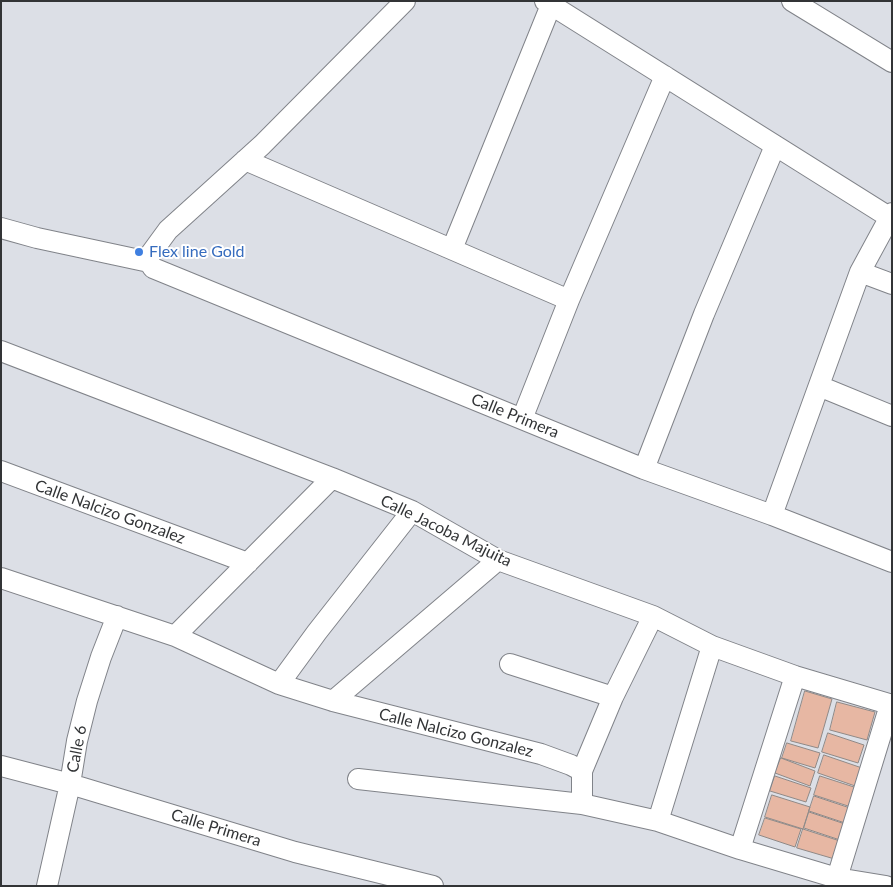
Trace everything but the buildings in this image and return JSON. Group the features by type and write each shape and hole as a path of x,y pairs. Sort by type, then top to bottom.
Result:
{"street":[{"path":"149,259 168,230 262,146 405,1"},
{"path":"452,249 548,3 775,146 890,215 860,272 772,515"},
{"path":"801,4 892,62"},
{"path":"522,419 569,300 665,76"},
{"path":"644,468 704,314 775,146"},
{"path":"245,160 569,300"},
{"name":"Calle Primera","path":"1,228 37,238 149,259 153,268 522,419 644,468 892,562"},
{"path":"860,272 892,284"},
{"name":"Calle Jacoba Majuita","path":"1,351 332,478 412,511 498,560 653,616 712,646 795,676 891,705"},
{"path":"819,386 892,416"},
{"name":"Calle Nalcizo Gonzalez","path":"1,471 248,563"},
{"path":"174,636 332,478"},
{"path":"279,684 412,511"},
{"path":"333,701 498,560"},
{"name":"Calle Nalcizo Gonzalez","path":"1,578 174,636 279,684 333,701 541,754 570,764 582,771"},
{"name":"Calle 6","path":"47,886 87,701 118,616"},
{"path":"582,804 582,771 613,697 653,616"},
{"path":"658,822 712,646"},
{"path":"510,664 613,697"},
{"path":"740,849 795,676"},
{"path":"837,878 891,705"},
{"name":"Calle Primera","path":"1,766 70,784 401,882 433,886"},
{"path":"358,779 582,804 658,822 837,878 886,886"}],"place":[{"name":"Flex line Gold","path":"139,252"}]}
